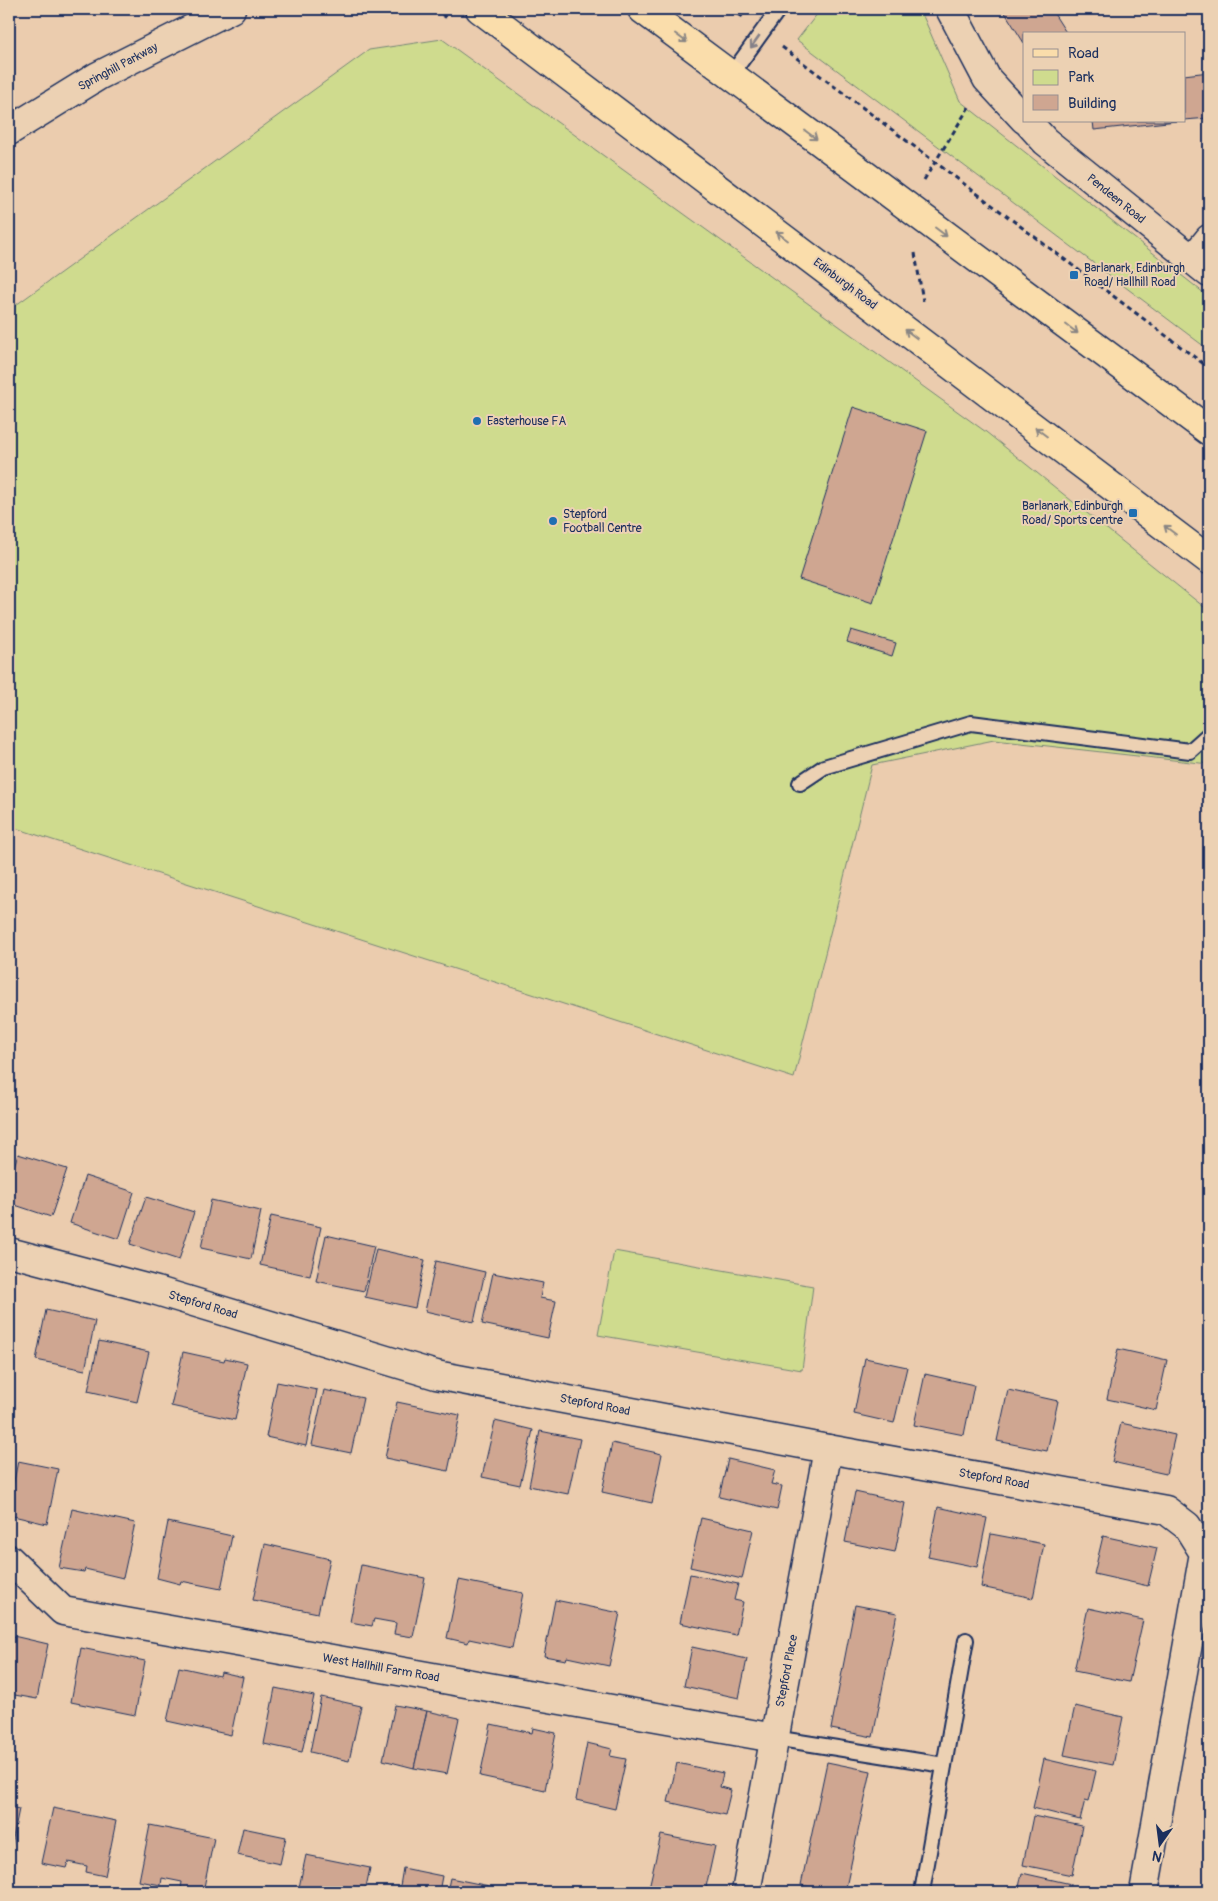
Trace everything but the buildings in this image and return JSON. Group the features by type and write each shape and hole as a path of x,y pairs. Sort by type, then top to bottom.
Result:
{"main road":[{"name":"Edinburgh Road","path":"480,9 1209,560"},
{"path":"642,9 1209,431"}],"street":[{"name":"Springhill Parkway","path":"9,131 98,76 231,9"},
{"name":"Pendeen Road","path":"950,9 987,78 1023,118"},
{"name":"Pendeen Road","path":"1027,122 1045,141 1201,266"},
{"path":"1201,266 1209,239"},
{"name":"Stepford Road","path":"9,1252 158,1292 436,1375 1166,1510 1188,1526 1204,1553 1144,1892"},
{"name":"Stepford Place","path":"746,1892 828,1449"},
{"name":"West Hallhill Farm Road","path":"9,1559 63,1611 774,1738"}],"lane":[{"path":"731,75 777,9"},
{"path":"800,783 824,767 971,723 1190,751 1209,734"},
{"path":"922,1892 966,1640"},
{"path":"774,1738 944,1765"}],"path":[{"path":"731,9 1209,368"}],"green space":[{"path":"821,9 920,9 960,101 1209,297 1209,350 797,40"},
{"name":"Stepford Football Centre","path":"442,39 986,432 1209,611 1209,764 994,740 872,765 794,1078 9,826 9,310 369,50"},
{"path":"614,1251 813,1286 802,1370 598,1335"}],"place":[{"name":"Barlanark, Edinburgh Road/ Hallhill Road","path":"1074,275"},
{"name":"Easterhouse FA","path":"477,421"},
{"name":"Barlanark, Edinburgh Road/ Sports centre","path":"1133,513"},
{"name":"Stepford Football Centre","path":"553,521"}]}
